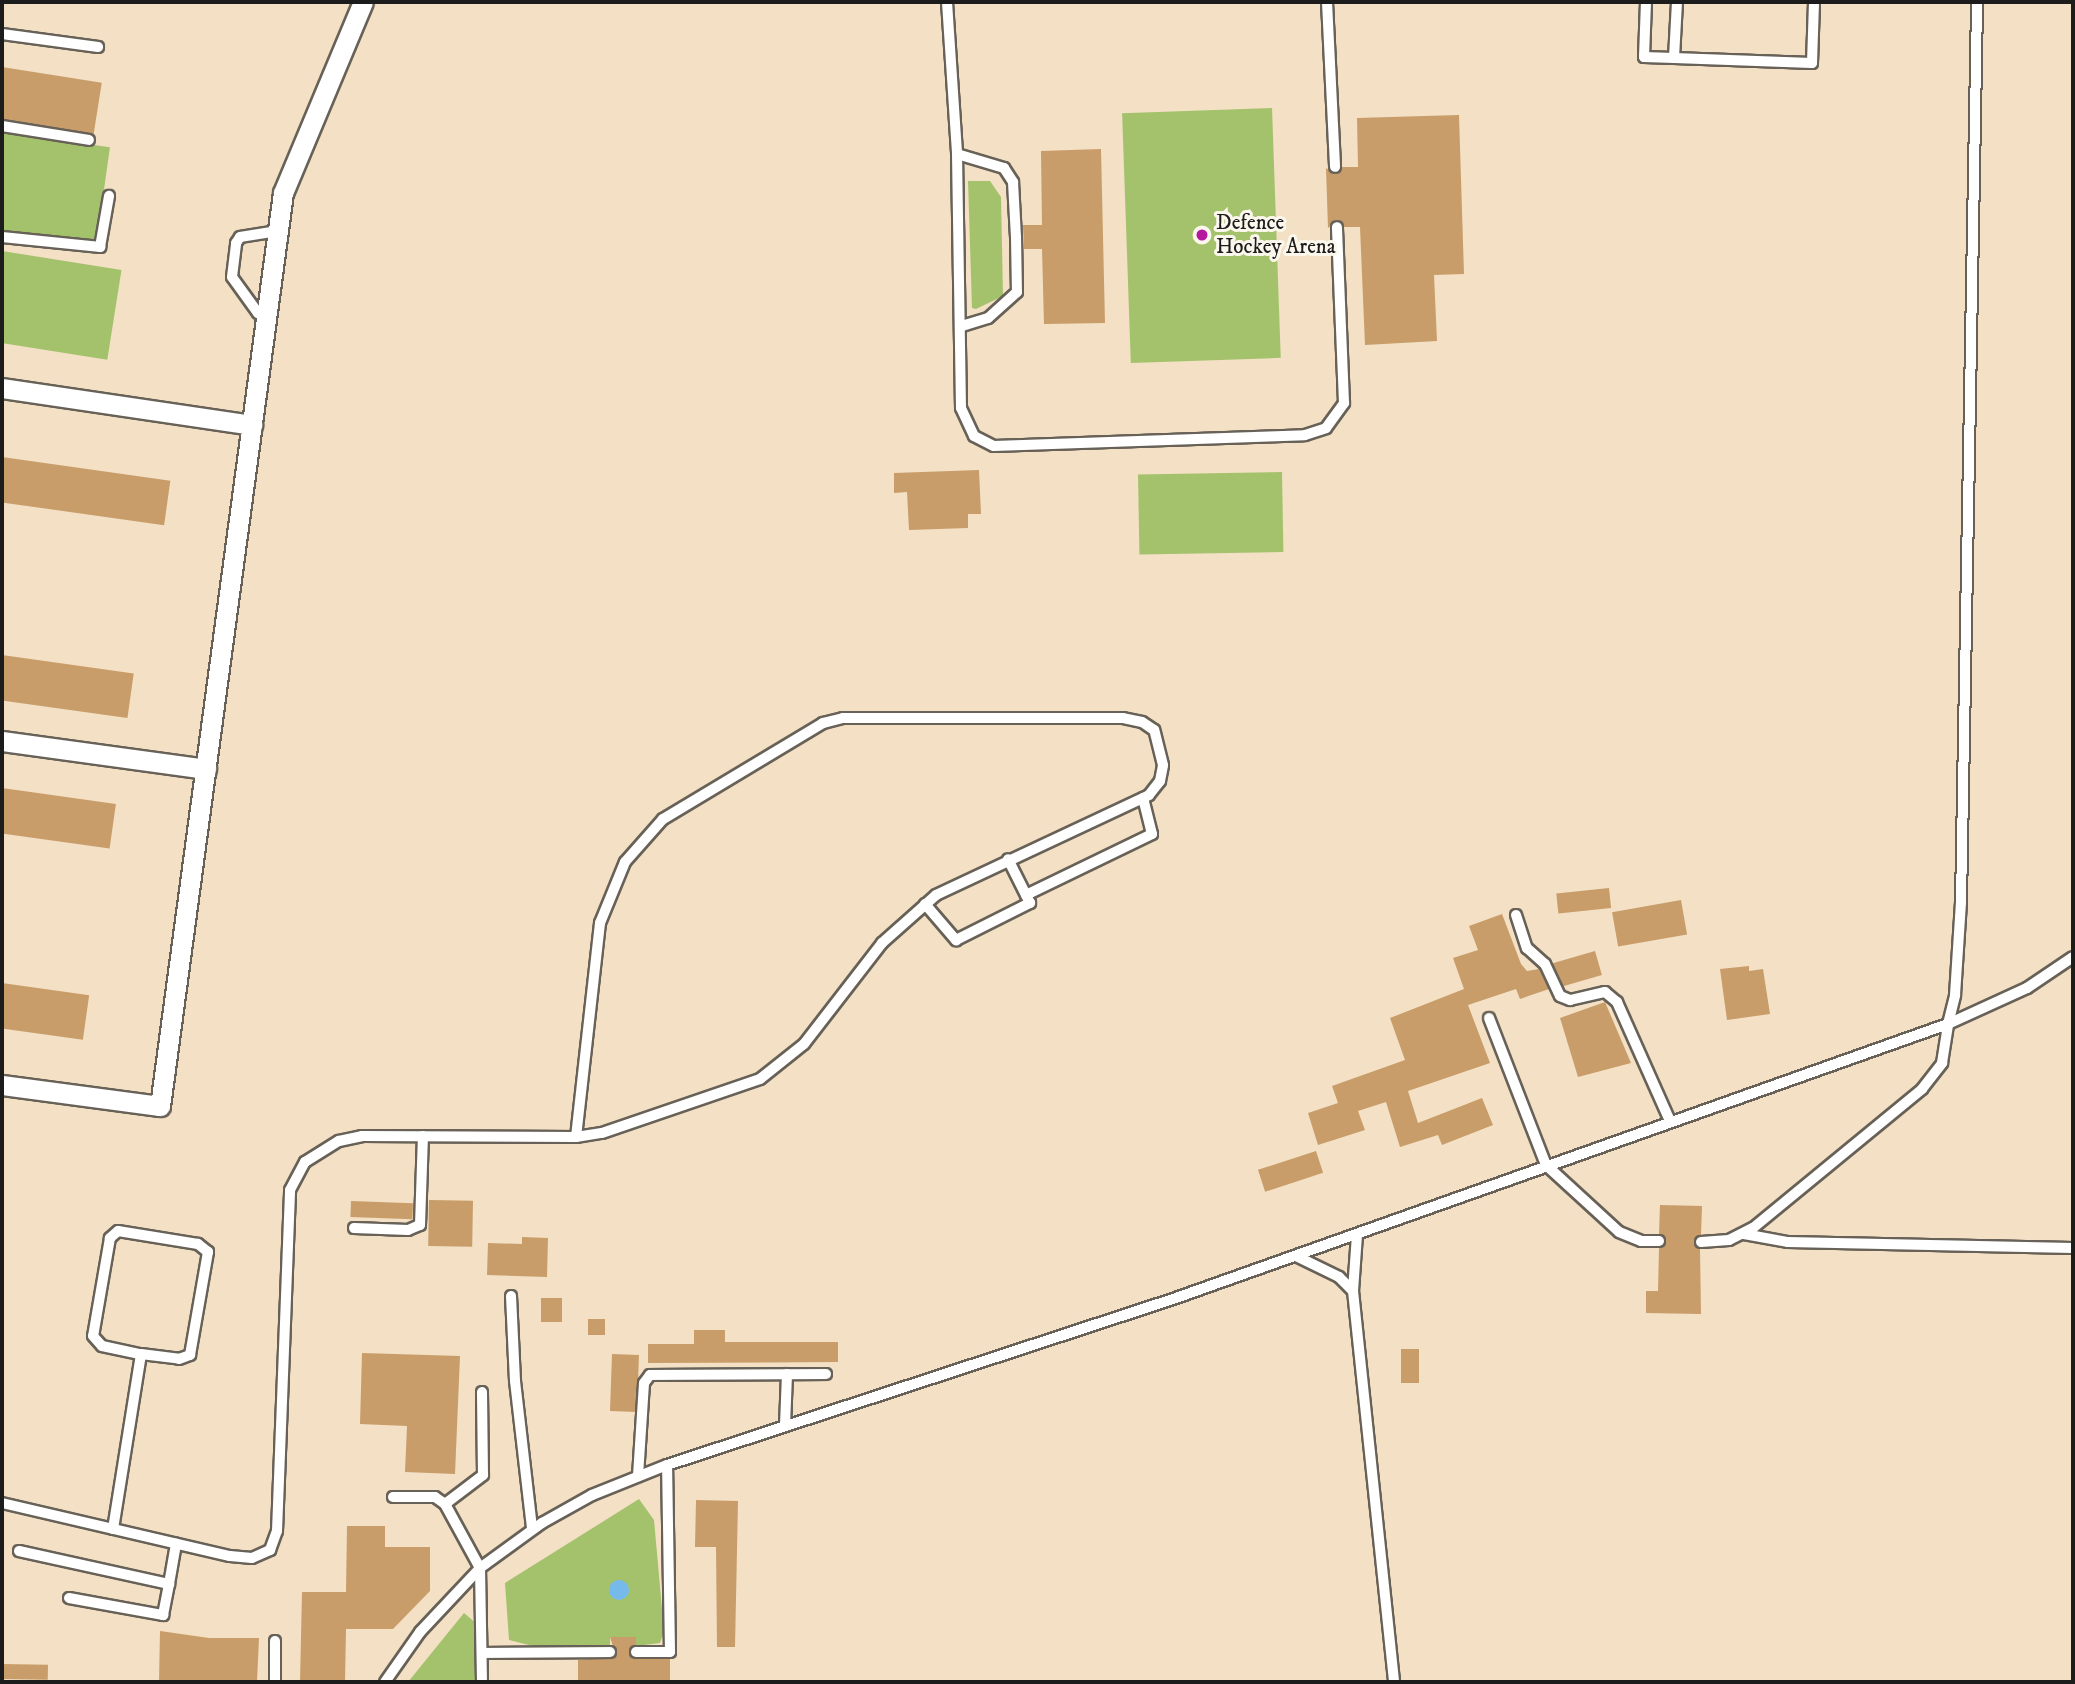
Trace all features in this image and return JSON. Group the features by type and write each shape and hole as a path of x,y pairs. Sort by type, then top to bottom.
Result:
{"street":[{"path":"2,1085 160,1107 283,193 363,2"},
{"path":"2,388 252,425"},
{"path":"2,741 206,769"}],"lane":[{"path":"947,2 957,154 962,326 961,408 974,436 994,446 1305,435 1326,428 1344,404 1337,227"},
{"path":"1327,2 1335,167"},
{"path":"1646,2 1644,57 1812,63 1814,2"},
{"path":"1674,58 1677,2"},
{"path":"1701,1242 1717,1243 1744,1234 1922,1089 1942,1063 1955,995 1961,904 1977,2"},
{"path":"2,34 98,47"},
{"path":"2,126 89,140"},
{"path":"957,154 1004,168 1013,182 1016,237 1017,292 988,318 962,326"},
{"path":"2,237 87,249 100,247 109,196"},
{"path":"267,314 258,313 232,277 236,243 240,237 278,231"},
{"path":"2,1503 176,1544 252,1558 270,1550 275,1542 290,1190 296,1174 320,1150 339,1141 362,1136 576,1137 636,1124 735,1091 772,1072 804,1044 882,943 925,904 1008,859 1143,798 1160,781 1161,751 1154,730 1142,722 1123,718 868,716 823,723 663,819 625,862 600,923 576,1137"},
{"path":"1026,895 1152,834 1143,798"},
{"path":"925,904 956,940 1030,904 1008,859"},
{"path":"1516,915 1527,948 1545,964 1560,996 1570,1000 1605,992 1616,1002 1670,1121"},
{"path":"385,1682 420,1632 480,1568 533,1529 592,1495 667,1465 1357,1235 1546,1165 1948,1024 2028,988 2073,957"},
{"path":"1489,1018 1546,1165 1619,1231 1641,1241 1659,1241"},
{"path":"354,1228 408,1230 420,1225 423,1136"},
{"path":"118,1231 198,1244 208,1252 190,1355 179,1359 141,1354 102,1346 93,1335 110,1238 118,1231"},
{"path":"1744,1234 1788,1242 2073,1248"},
{"path":"1357,1235 1353,1291 1394,1682"},
{"path":"1296,1256 1339,1277 1353,1291"},
{"path":"512,1296 515,1381 533,1529"},
{"path":"113,1529 141,1354"},
{"path":"785,1426 786,1374"},
{"path":"638,1476 643,1383 650,1375 826,1374"},
{"path":"446,1504 483,1475 482,1392"},
{"path":"636,1652 670,1652 667,1465"},
{"path":"393,1497 435,1497 446,1504 480,1568 482,1682"},
{"path":"69,1598 163,1615 176,1544"},
{"path":"19,1551 169,1584"},
{"path":"275,1641 275,1682"},
{"path":"482,1653 610,1652"}],"green space":[{"name":"Defence Hockey Arena","path":"1272,108 1281,358 1131,363 1122,113"},
{"path":"2,132 110,147 96,243 2,230"},
{"path":"968,181 990,181 1001,197 1003,296 976,309 972,308"},
{"path":"2,251 122,270 107,360 2,343"},
{"path":"1282,472 1283,552 1139,555 1138,475"},
{"path":"639,1499 654,1520 664,1631 660,1643 636,1646 636,1637 610,1637 610,1649 537,1647 509,1640 505,1583"},
{"path":"464,1613 477,1624 479,1682 408,1682"}],"water":[{"path":"619,1580 626,1583 629,1590 626,1597 619,1600 612,1597 609,1590 612,1583"}],"building":[{"path":"2,67 102,83 94,134 2,120"},
{"path":"1459,115 1464,274 1434,275 1437,341 1365,345 1360,227 1344,227 1337,220 1328,228 1326,168 1335,174 1342,167 1358,167 1357,118"},
{"path":"1101,149 1105,323 1044,324 1042,249 1024,249 1023,225 1042,225 1041,151"},
{"path":"2,457 170,481 164,525 2,502"},
{"path":"979,470 981,514 968,514 968,528 909,530 907,492 894,493 894,473"},
{"path":"2,655 134,674 127,718 2,700"},
{"path":"2,788 116,804 110,849 2,833"},
{"path":"1609,888 1611,908 1558,913 1556,894"},
{"path":"1681,900 1687,934 1618,947 1612,912"},
{"path":"1502,914 1521,964 1527,971 1539,969 1549,989 1520,999 1516,989 1468,1005 1490,1063 1408,1091 1418,1123 1482,1098 1493,1125 1442,1145 1438,1135 1400,1147 1386,1102 1358,1111 1365,1130 1318,1145 1308,1113 1338,1103 1332,1086 1405,1060 1390,1018 1464,989 1453,958 1478,950 1469,926"},
{"path":"1595,951 1602,975 1560,987 1553,963"},
{"path":"1749,966 1749,971 1763,969 1770,1014 1727,1020 1720,969"},
{"path":"2,983 89,995 83,1040 2,1028"},
{"path":"1605,1002 1631,1063 1578,1077 1560,1018"},
{"path":"1316,1151 1323,1173 1265,1192 1258,1170"},
{"path":"429,1200 473,1201 472,1247 428,1246"},
{"path":"351,1201 413,1203 412,1219 350,1217"},
{"path":"1660,1205 1702,1206 1701,1235 1694,1242 1700,1249 1701,1314 1646,1313 1646,1291 1658,1291 1659,1248 1666,1242 1659,1234"},
{"path":"522,1237 548,1238 547,1277 487,1275 488,1243 522,1244"},
{"path":"541,1298 562,1298 562,1322 541,1322"},
{"path":"588,1319 605,1319 605,1335 588,1335"},
{"path":"694,1330 725,1330 725,1342 838,1342 838,1362 648,1363 648,1344 694,1344"},
{"path":"1401,1349 1419,1349 1419,1383 1401,1383"},
{"path":"362,1353 460,1356 455,1474 405,1472 407,1426 360,1424"},
{"path":"612,1354 639,1355 637,1412 610,1411"},
{"path":"696,1500 738,1501 735,1647 717,1647 716,1547 695,1547"},
{"path":"347,1526 385,1526 385,1547 430,1547 430,1591 393,1629 346,1629 345,1682 300,1682 302,1592 346,1592"},
{"path":"160,1631 209,1638 259,1638 257,1682 159,1682"},
{"path":"610,1637 636,1637 636,1645 629,1651 633,1659 670,1659 670,1682 578,1682 578,1660 616,1656"},
{"path":"2,1664 48,1665 48,1680 2,1679"}],"place":[{"name":"Defence Hockey Arena","path":"1202,235"}]}
